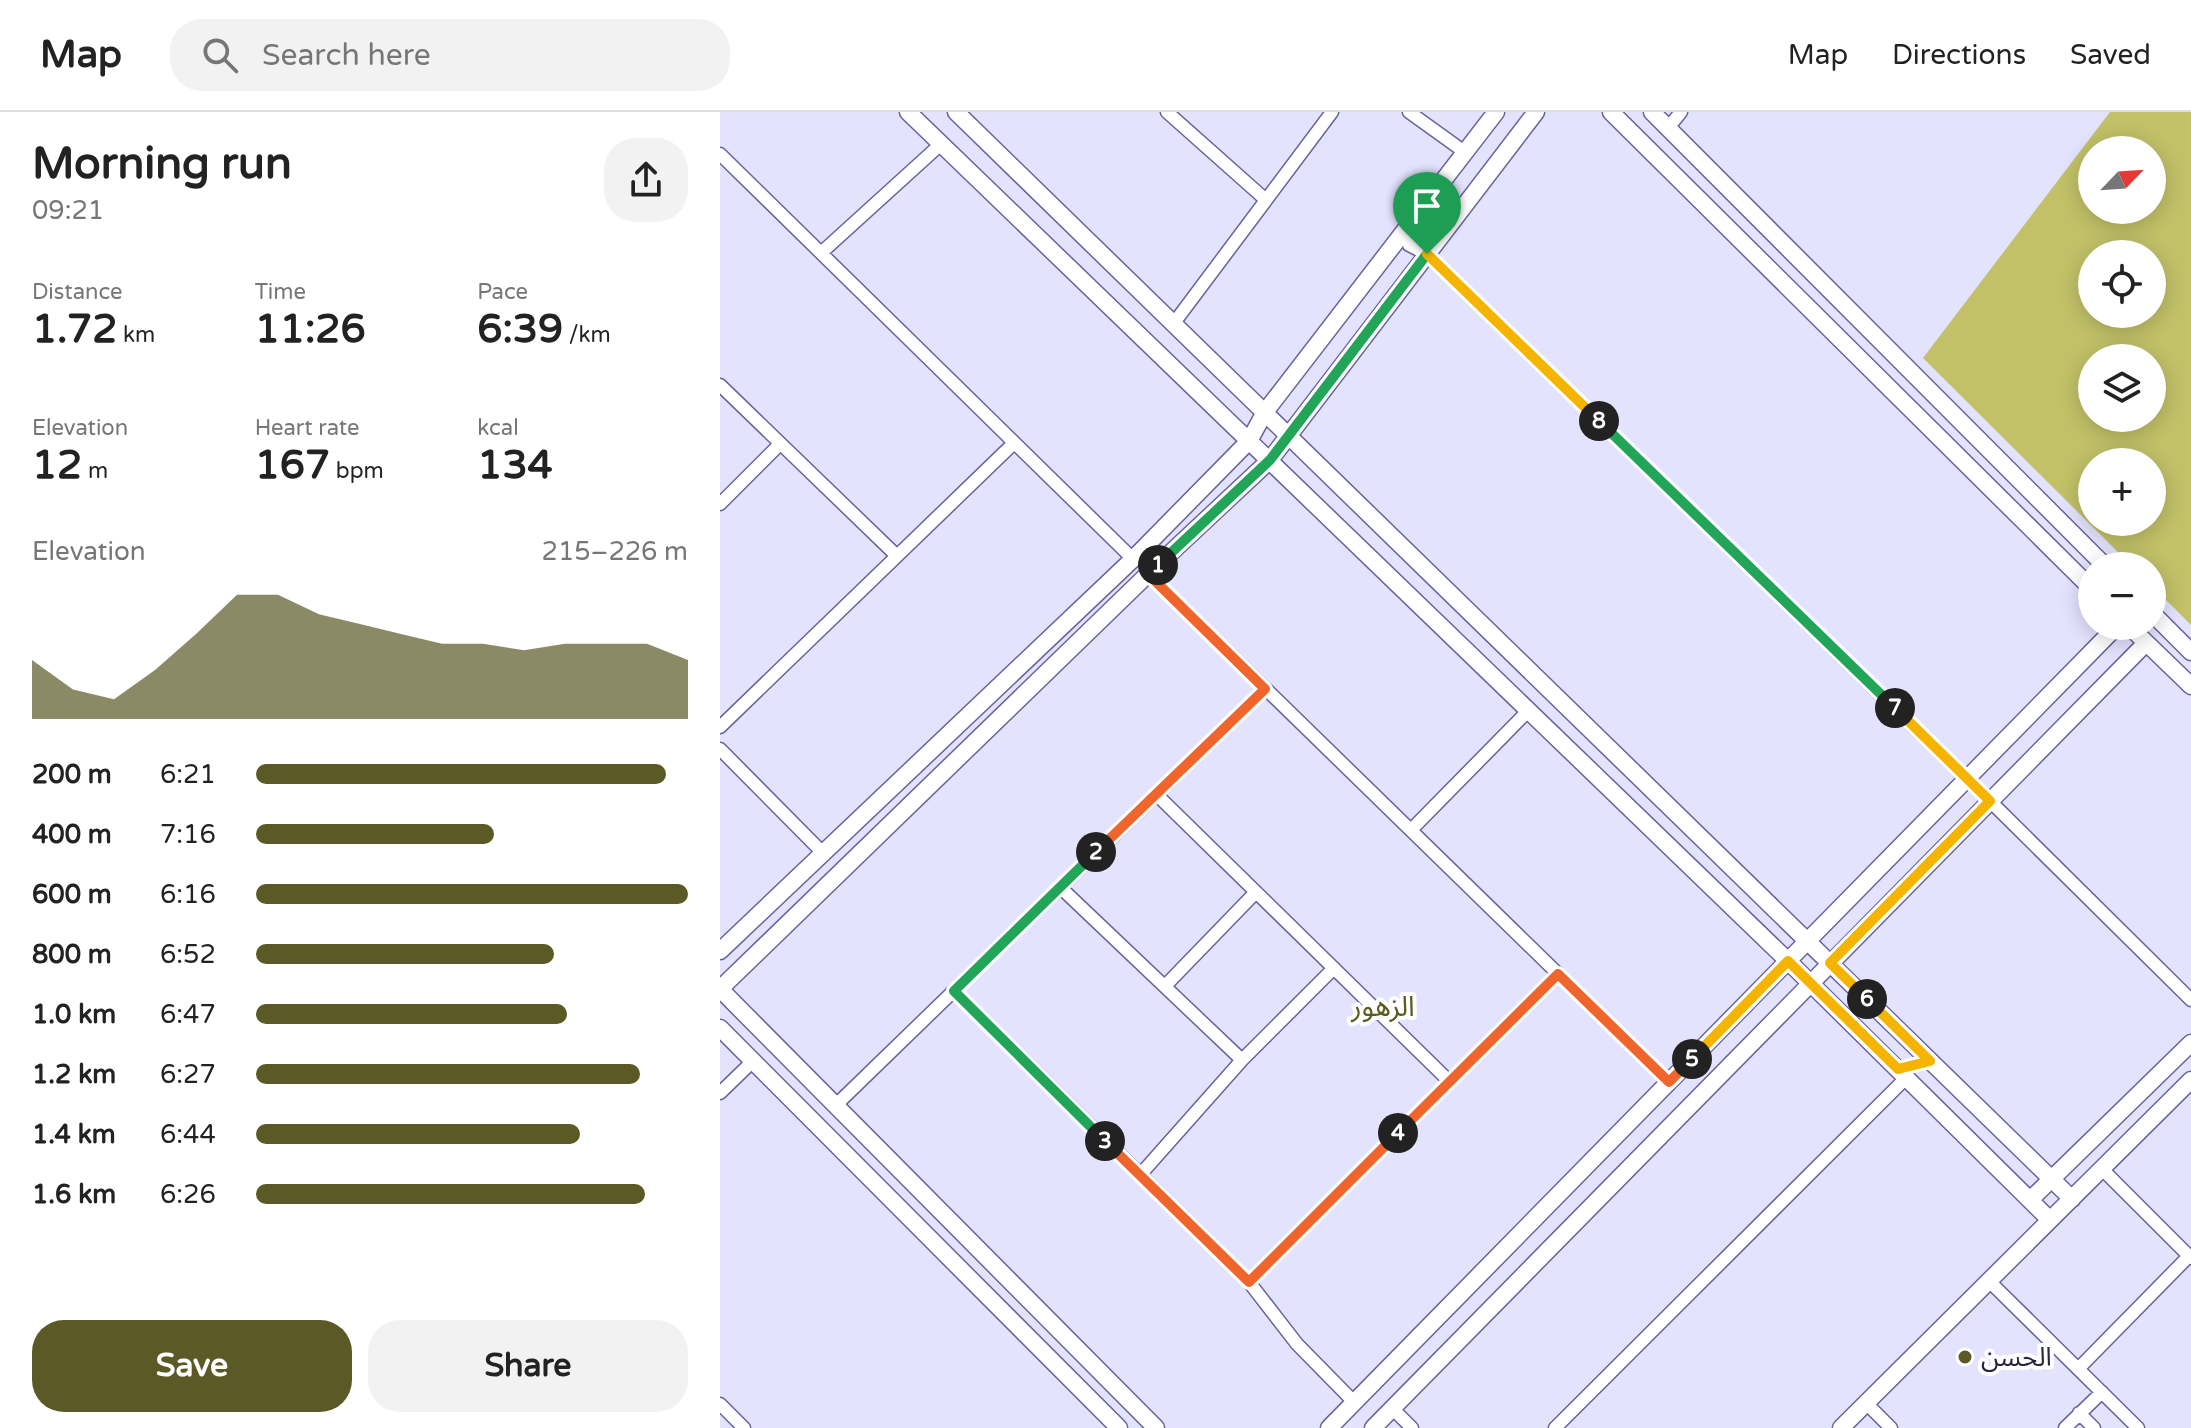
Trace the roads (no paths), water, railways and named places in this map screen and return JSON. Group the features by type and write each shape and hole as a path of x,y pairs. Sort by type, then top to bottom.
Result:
{"street":[{"path":"908,112 1811,983 2050,1220"},
{"path":"956,112 2072,1199"},
{"path":"1168,112 1266,200"},
{"path":"1174,323 1332,112"},
{"path":"1409,112 1466,153"},
{"path":"720,951 1133,559 1249,441 1265,412 1496,112"},
{"path":"1156,1428 720,989 1148,574 1270,460 1536,112"},
{"path":"1611,112 2078,575"},
{"path":"1652,112 2091,552"},
{"path":"1668,128 1681,112"},
{"path":"821,253 941,144"},
{"path":"720,154 1133,559"},
{"path":"1408,228 1409,245 1427,254 2191,1000"},
{"path":"720,385 897,556"},
{"path":"720,727 1014,443"},
{"path":"720,504 779,445"},
{"path":"1148,574 1669,1082"},
{"path":"2166,627 2191,652"},
{"path":"1329,1428 2103,640"},
{"path":"2143,640 2191,686"},
{"path":"1373,1428 2146,643"},
{"path":"835,1106 1265,689"},
{"path":"1411,830 1529,710"},
{"path":"720,749 823,853"},
{"path":"1156,794 1450,1082"},
{"path":"1060,887 1242,1060"},
{"path":"1165,986 1256,892"},
{"path":"1140,1175 1242,1060 1334,968"},
{"path":"1249,1282 1558,974"},
{"path":"954,991 1249,1282 1297,1344 1354,1402"},
{"path":"720,1028 1119,1428"},
{"path":"2030,1200 2191,1043"},
{"path":"720,1093 753,1061"},
{"path":"1555,1428 1903,1073 1930,1061"},
{"path":"1841,1428 2191,1080"},
{"path":"2078,1369 2190,1257 2102,1169"},
{"path":"1989,1281 2138,1428"},
{"path":"2065,1428 2102,1392"},
{"path":"1866,1403 1891,1428"},
{"path":"720,1404 740,1427"},
{"path":"1392,1408 1412,1428"},
{"path":"2079,1413 2094,1428"}],"place":[{"name":"الحسن","path":"1965,1357"}],"district":[{"name":"الزهور","path":"1383,1006"}]}
